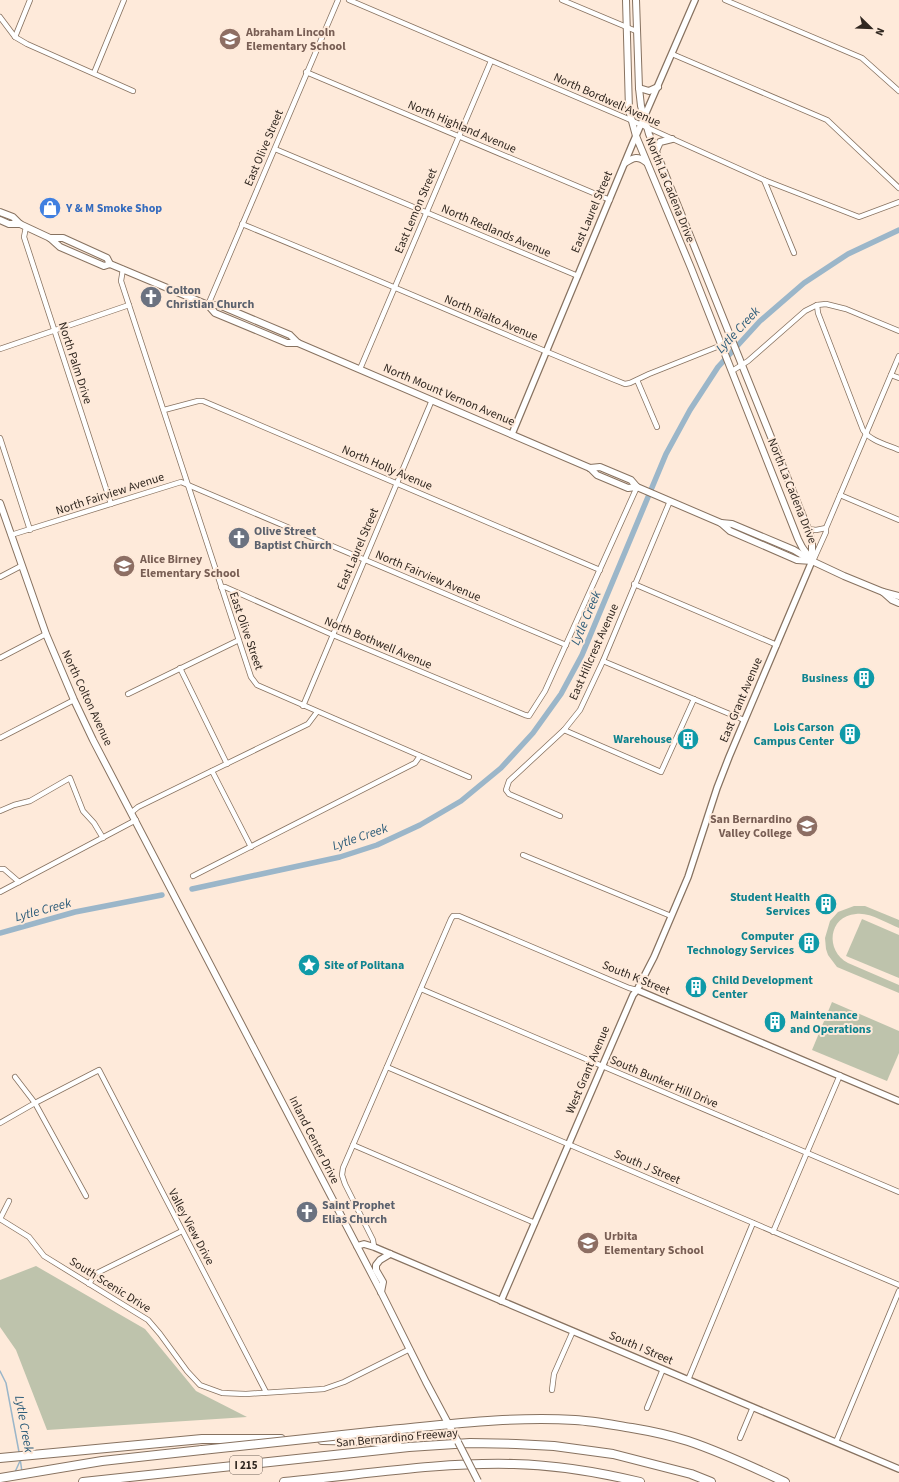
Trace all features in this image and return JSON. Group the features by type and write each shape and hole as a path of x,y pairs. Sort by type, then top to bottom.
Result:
{"highway":[{"path":"1,1478 102,1461 431,1425 451,1428 509,1420 553,1419 583,1421 668,1435 716,1451 785,1482"},
{"path":"643,1430 699,1449 772,1482"},
{"path":"0,1458 202,1439 256,1438 371,1441 409,1447"},
{"name":"San Bernardino Freeway","path":"83,1482 409,1447 470,1443 554,1446 613,1454 691,1474 711,1482"},
{"path":"284,1482 440,1466 514,1464 576,1469 640,1482"},
{"path":"321,1482 338,1477"}],"main road":[{"name":"North La Cadena Drive","path":"626,0 629,110 636,136 691,268 802,547 812,562"},
{"name":"North La Cadena Drive","path":"636,0 636,31 644,127 656,152 808,529 812,542 812,562"},
{"path":"640,88 649,91 658,87"},
{"path":"656,152 660,142 672,139"},
{"path":"626,162 632,158 637,158 646,162"},
{"name":"North Mount Vernon Avenue","path":"0,212 13,217 23,226"},
{"path":"671,222 682,217"},
{"name":"North Mount Vernon Avenue","path":"0,220 9,224 23,226 50,238 60,247 104,266 110,264 123,269 208,305 215,312 229,319 287,343 298,343 590,468 600,467 631,480 637,487 721,523 730,531 797,560 812,562 883,592 899,596"},
{"path":"778,488 790,484"},
{"name":"North Colton Avenue","path":"0,503 46,634 74,700 93,740 174,893"},
{"name":"North Mount Vernon Avenue","path":"883,592 892,600 899,603"},
{"name":"Inland Center Drive","path":"174,893 479,1481"},
{"path":"382,1292 383,1282 376,1270 376,1265 380,1260 390,1254"}],"street":[{"path":"15,36 30,0"},
{"path":"94,73 124,0"},
{"name":"East Olive Street","path":"208,305 275,149 306,72 338,0"},
{"name":"North Bordwell Avenue","path":"348,0 632,121 764,180 859,217 899,202"},
{"path":"562,0 636,31"},
{"path":"644,119 695,0"},
{"path":"725,0 862,58 899,91"},
{"path":"0,17 15,36 27,44 134,90"},
{"path":"672,54 827,120 899,188"},
{"name":"East Lemon Street","path":"360,369 491,61"},
{"name":"North Highland Avenue","path":"306,72 610,200"},
{"name":"East Laurel Street","path":"512,434 636,136 644,127"},
{"name":"North Redlands Avenue","path":"275,149 578,276"},
{"path":"764,180 794,253"},
{"name":"North Rialto Avenue","path":"242,224 545,352 625,384 722,347 732,341"},
{"name":"North Palm Drive","path":"23,226 24,237 112,504"},
{"name":"East Olive Street","path":"123,269 121,281 251,677 257,685 469,778"},
{"path":"731,368 742,365 805,311 817,305 826,304 846,309 899,331"},
{"path":"0,349 129,305"},
{"path":"817,305 818,313 866,434 899,450"},
{"path":"812,562 826,532 826,528 899,356"},
{"path":"891,375 899,378"},
{"path":"637,380 657,427"},
{"name":"East Laurel Street","path":"303,706 364,560 398,484 432,400"},
{"name":"North Holly Avenue","path":"164,410 203,401 600,570"},
{"path":"0,438 30,530"},
{"name":"North Fairview Avenue","path":"12,535 181,482 566,645"},
{"path":"566,645 637,487"},
{"path":"840,495 899,520"},
{"name":"East Hillcrest Avenue","path":"560,816 509,794 506,790 509,781 564,730 580,710 603,661 670,501"},
{"path":"808,529 816,530 826,528"},
{"name":"East Grant Avenue","path":"698,849 717,788 744,720 812,562"},
{"path":"0,577 21,566"},
{"path":"634,584 776,645"},
{"name":"North Bothwell Avenue","path":"221,587 225,587 333,635 529,716 546,691 566,645"},
{"path":"0,658 46,634"},
{"path":"128,694 239,640"},
{"path":"603,661 744,720"},
{"path":"180,668 226,764"},
{"path":"564,730 661,772 694,699"},
{"path":"0,738 74,700"},
{"path":"132,812 138,807 308,724 317,712"},
{"path":"193,876 415,763 420,756"},
{"path":"212,771 251,847"},
{"path":"0,811 14,805 30,801 70,778 83,811 94,823 103,838"},
{"path":"0,892 136,820"},
{"name":"West Grant Avenue","path":"502,1301 633,995 654,957 688,877 698,849"},
{"path":"524,855 671,916"},
{"path":"0,868 4,869 19,882"},
{"name":"South K Street","path":"421,989 451,919 453,916 459,916 899,1100"},
{"path":"374,1247 373,1240 345,1184 342,1175 343,1168 421,989"},
{"name":"South Bunker Hill Drive","path":"421,989 899,1192"},
{"name":"South J Street","path":"387,1067 899,1285"},
{"name":"Valley View Drive","path":"35,1104 99,1070 266,1392"},
{"path":"773,1232 840,1075"},
{"path":"15,1076 35,1104 86,1196"},
{"path":"0,1123 35,1104"},
{"path":"353,1145 535,1223"},
{"name":"South Scenic Drive","path":"9,1201 0,1219 29,1237 44,1256 148,1320 160,1334 186,1371 200,1385 222,1393 246,1394 324,1389 344,1382 410,1349"},
{"path":"688,1380 753,1223"},
{"path":"89,1284 95,1274 182,1231"},
{"name":"South I Street","path":"357,1246 364,1244 374,1247 899,1469"},
{"path":"836,1442 899,1291"},
{"path":"552,1390 554,1374 573,1331"},
{"path":"647,1408 663,1369"},
{"path":"740,1438 753,1407"}],"green space":[{"path":"854,906 865,906 899,920 899,928 878,918 867,915 856,914 847,916 835,927 833,943 836,951 841,958 848,963 899,985 899,993 837,967 828,955 825,938 830,921 838,912"},
{"path":"862,919 899,935 899,978 846,956"},
{"path":"832,1002 899,1031 899,1053 887,1081 812,1050"},
{"path":"36,1266 145,1329 196,1391 247,1417 47,1430 16,1350 0,1327 0,1280"}],"waterway":[{"name":"Lytle Creek","path":"192,889 340,857 377,845 420,825 461,801 501,768 533,733 561,694 582,655 666,454 690,410 718,367 760,321 804,283 848,254 899,230"},
{"name":"Lytle Creek","path":"0,933 75,912 162,895"},
{"name":"Lytle Creek","path":"0,1371 6,1383 19,1452"},
{"name":"Lytle Creek","path":"20,1458 22,1472"},
{"name":"Lytle Creek","path":"15,1472 20,1461"}],"place":[{"name":"Abraham Lincoln Elementary School","path":"230,39"},
{"name":"Y & M Smoke Shop","path":"50,208"},
{"name":"Colton Christian Church","path":"151,297"},
{"name":"Olive Street Baptist Church","path":"239,538"},
{"name":"Alice Birney Elementary School","path":"124,566"},
{"name":"Business","path":"864,678"},
{"name":"Lois Carson Campus Center","path":"850,734"},
{"name":"Warehouse","path":"688,739"},
{"name":"San Bernardino Valley College","path":"807,826"},
{"name":"Student Health Services","path":"826,904"},
{"name":"Computer Technology Services","path":"809,943"},
{"name":"Site of Politana","path":"309,965"},
{"name":"Child Development Center","path":"696,987"},
{"name":"Maintenance and Operations","path":"775,1022"},
{"name":"Saint Prophet Elias Church","path":"307,1212"},
{"name":"Urbita Elementary School","path":"588,1243"}]}
